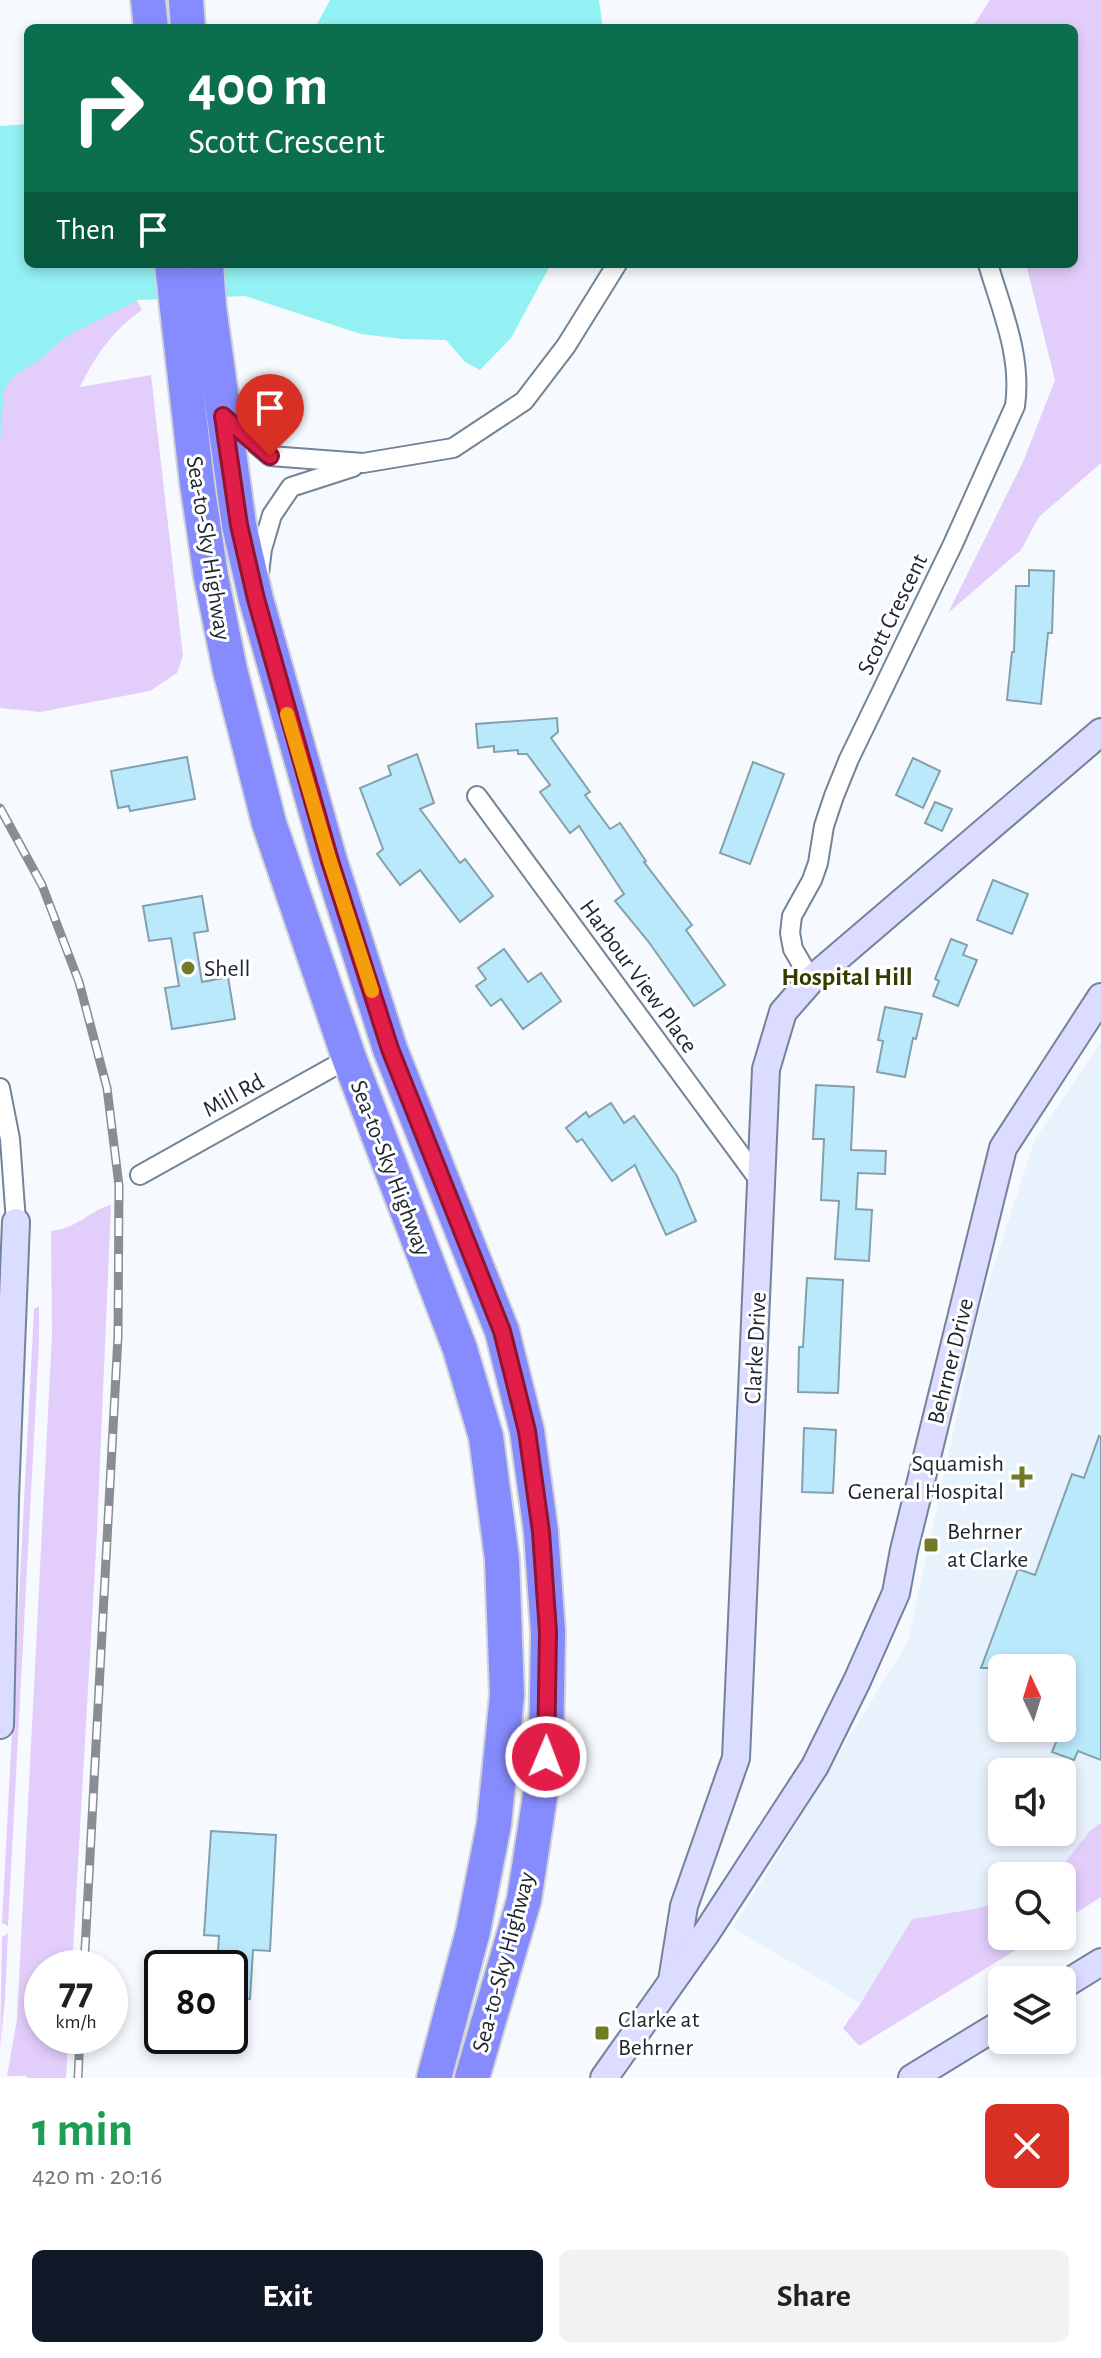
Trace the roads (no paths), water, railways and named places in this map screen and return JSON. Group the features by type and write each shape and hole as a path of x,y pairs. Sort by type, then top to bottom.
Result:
{"highway":[{"path":"148,0 151,24"},
{"path":"186,0 188,24"},
{"name":"Sea-to-Sky Highway","path":"172,268 211,577 230,670 269,823 349,1058 460,1349 486,1437 502,1559 507,1695 494,1824 473,1931 434,2078"},
{"name":"Sea-to-Sky Highway","path":"206,268 239,525 256,599 330,861 390,1049 502,1331 527,1431 541,1532 548,1632 546,1757 524,1900 472,2078"},
{"path":"256,599 269,714 286,787 335,948 350,1013 352,1033 349,1058 368,1057 377,1065 486,1363 504,1421 536,1496"}],"street":[{"path":"256,599 262,549 272,515 291,487 363,463 453,448 524,401 566,346 615,268"},
{"name":"Scott Crescent","path":"811,980 793,949 790,933 792,916 818,863 824,826 834,796 1015,406 1014,349 989,268"},
{"path":"223,416 270,456 363,463"},
{"name":"Clarke Drive","path":"604,2078 672,1981 684,1906 736,1758 766,1069 783,1012 811,980 1101,732"},
{"name":"Harbour View Place","path":"477,796 762,1185"},
{"name":"Behrner Drive","path":"672,1981 815,1766 896,1593 1003,1148 1101,997"},
{"name":"Mill Rd","path":"140,1175 349,1058"},
{"path":"0,1088 10,1139 16,1222 6,1337 0,1725"},
{"path":"1076,1977 1101,1962"},
{"path":"912,2078 988,2032"}],"water":[{"path":"330,0 599,0 602,24 317,24"},
{"path":"24,124 24,268 549,268 511,338 480,370 465,362 446,340 361,334 245,296 138,300 65,337 39,360 15,375 4,390 0,441 0,126"}],"railway":[{"path":"0,808 42,885 79,982 107,1088 119,1186 118,1336 85,1950"},
{"path":"78,2078 79,2054"}],"place":[{"name":"Shell","path":"188,968"},
{"name":"Squamish General Hospital","path":"1022,1477"},
{"name":"Behrner at Clarke","path":"931,1545"},
{"name":"Clarke at Behrner","path":"602,2033"}],"district":[{"name":"Hospital Hill","path":"847,976"}]}
